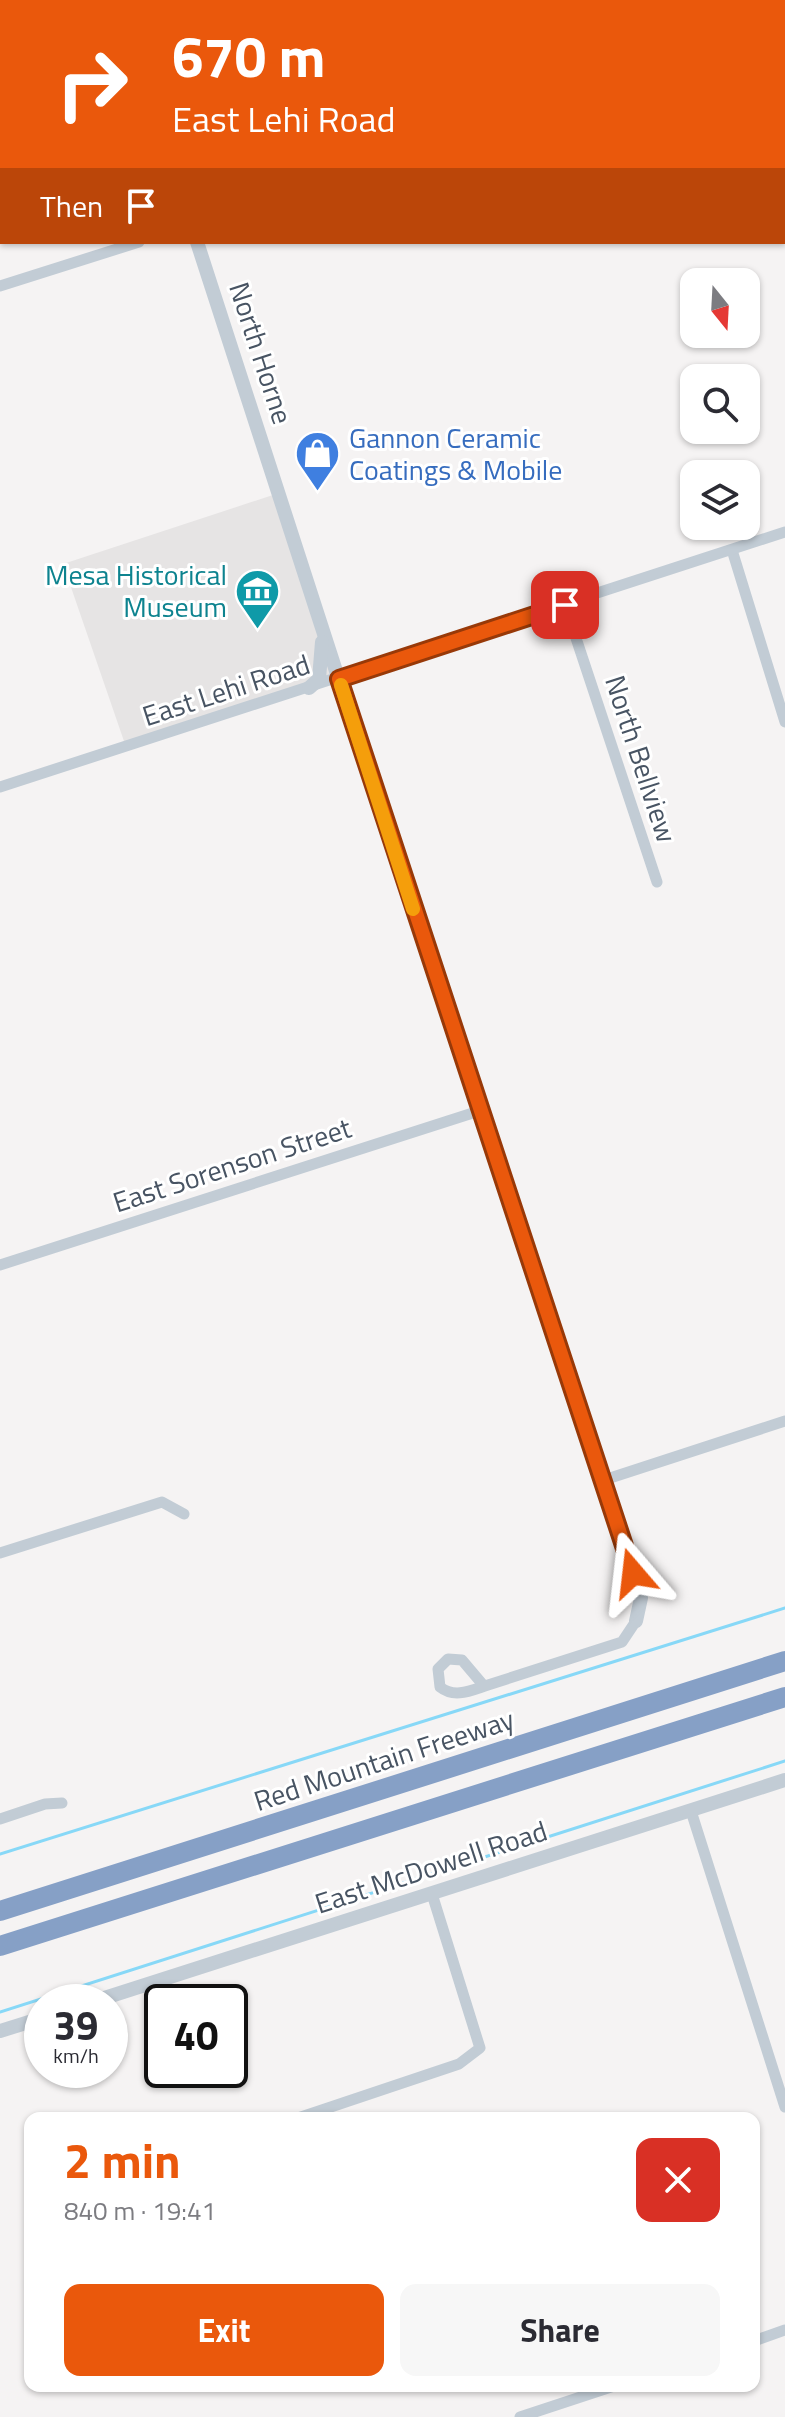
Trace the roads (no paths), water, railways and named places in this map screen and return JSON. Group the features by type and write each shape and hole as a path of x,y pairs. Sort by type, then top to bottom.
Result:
{"highway":[{"name":"Red Mountain Freeway","path":"0,1911 785,1661"},
{"path":"0,1946 785,1697"}],"street":[{"path":"0,286 133,244"},
{"name":"North Horne","path":"198,244 479,1111 604,1480 641,1598 636,1621"},
{"name":"East Lehi Road","path":"0,787 785,532"},
{"path":"732,550 785,722"},
{"name":"North Bellview","path":"565,605 657,882"},
{"path":"309,688 319,679 322,664 316,610"},
{"name":"East Sorenson Street","path":"0,1265 479,1111"},
{"path":"604,1480 785,1421"},
{"path":"0,1553 162,1502 184,1514"},
{"path":"484,1686 622,1642 636,1621"},
{"name":"East McDowell Road","path":"128,1991 785,1780"},
{"path":"0,1819 45,1804 62,1803"},
{"path":"691,1811 785,2107"},
{"path":"316,2112 459,2064 477,2052 481,2045 432,1894"},
{"path":"0,2031 24,2024"},
{"path":"760,2339 785,2330"},
{"path":"520,2417 596,2392"}],"waterway":[{"path":"0,1854 785,1608"},
{"path":"0,2012 785,1761"}],"place":[{"name":"Gannon Ceramic Coatings & Mobile","path":"318,493"},
{"name":"Mesa Historical Museum","path":"258,630"}]}
